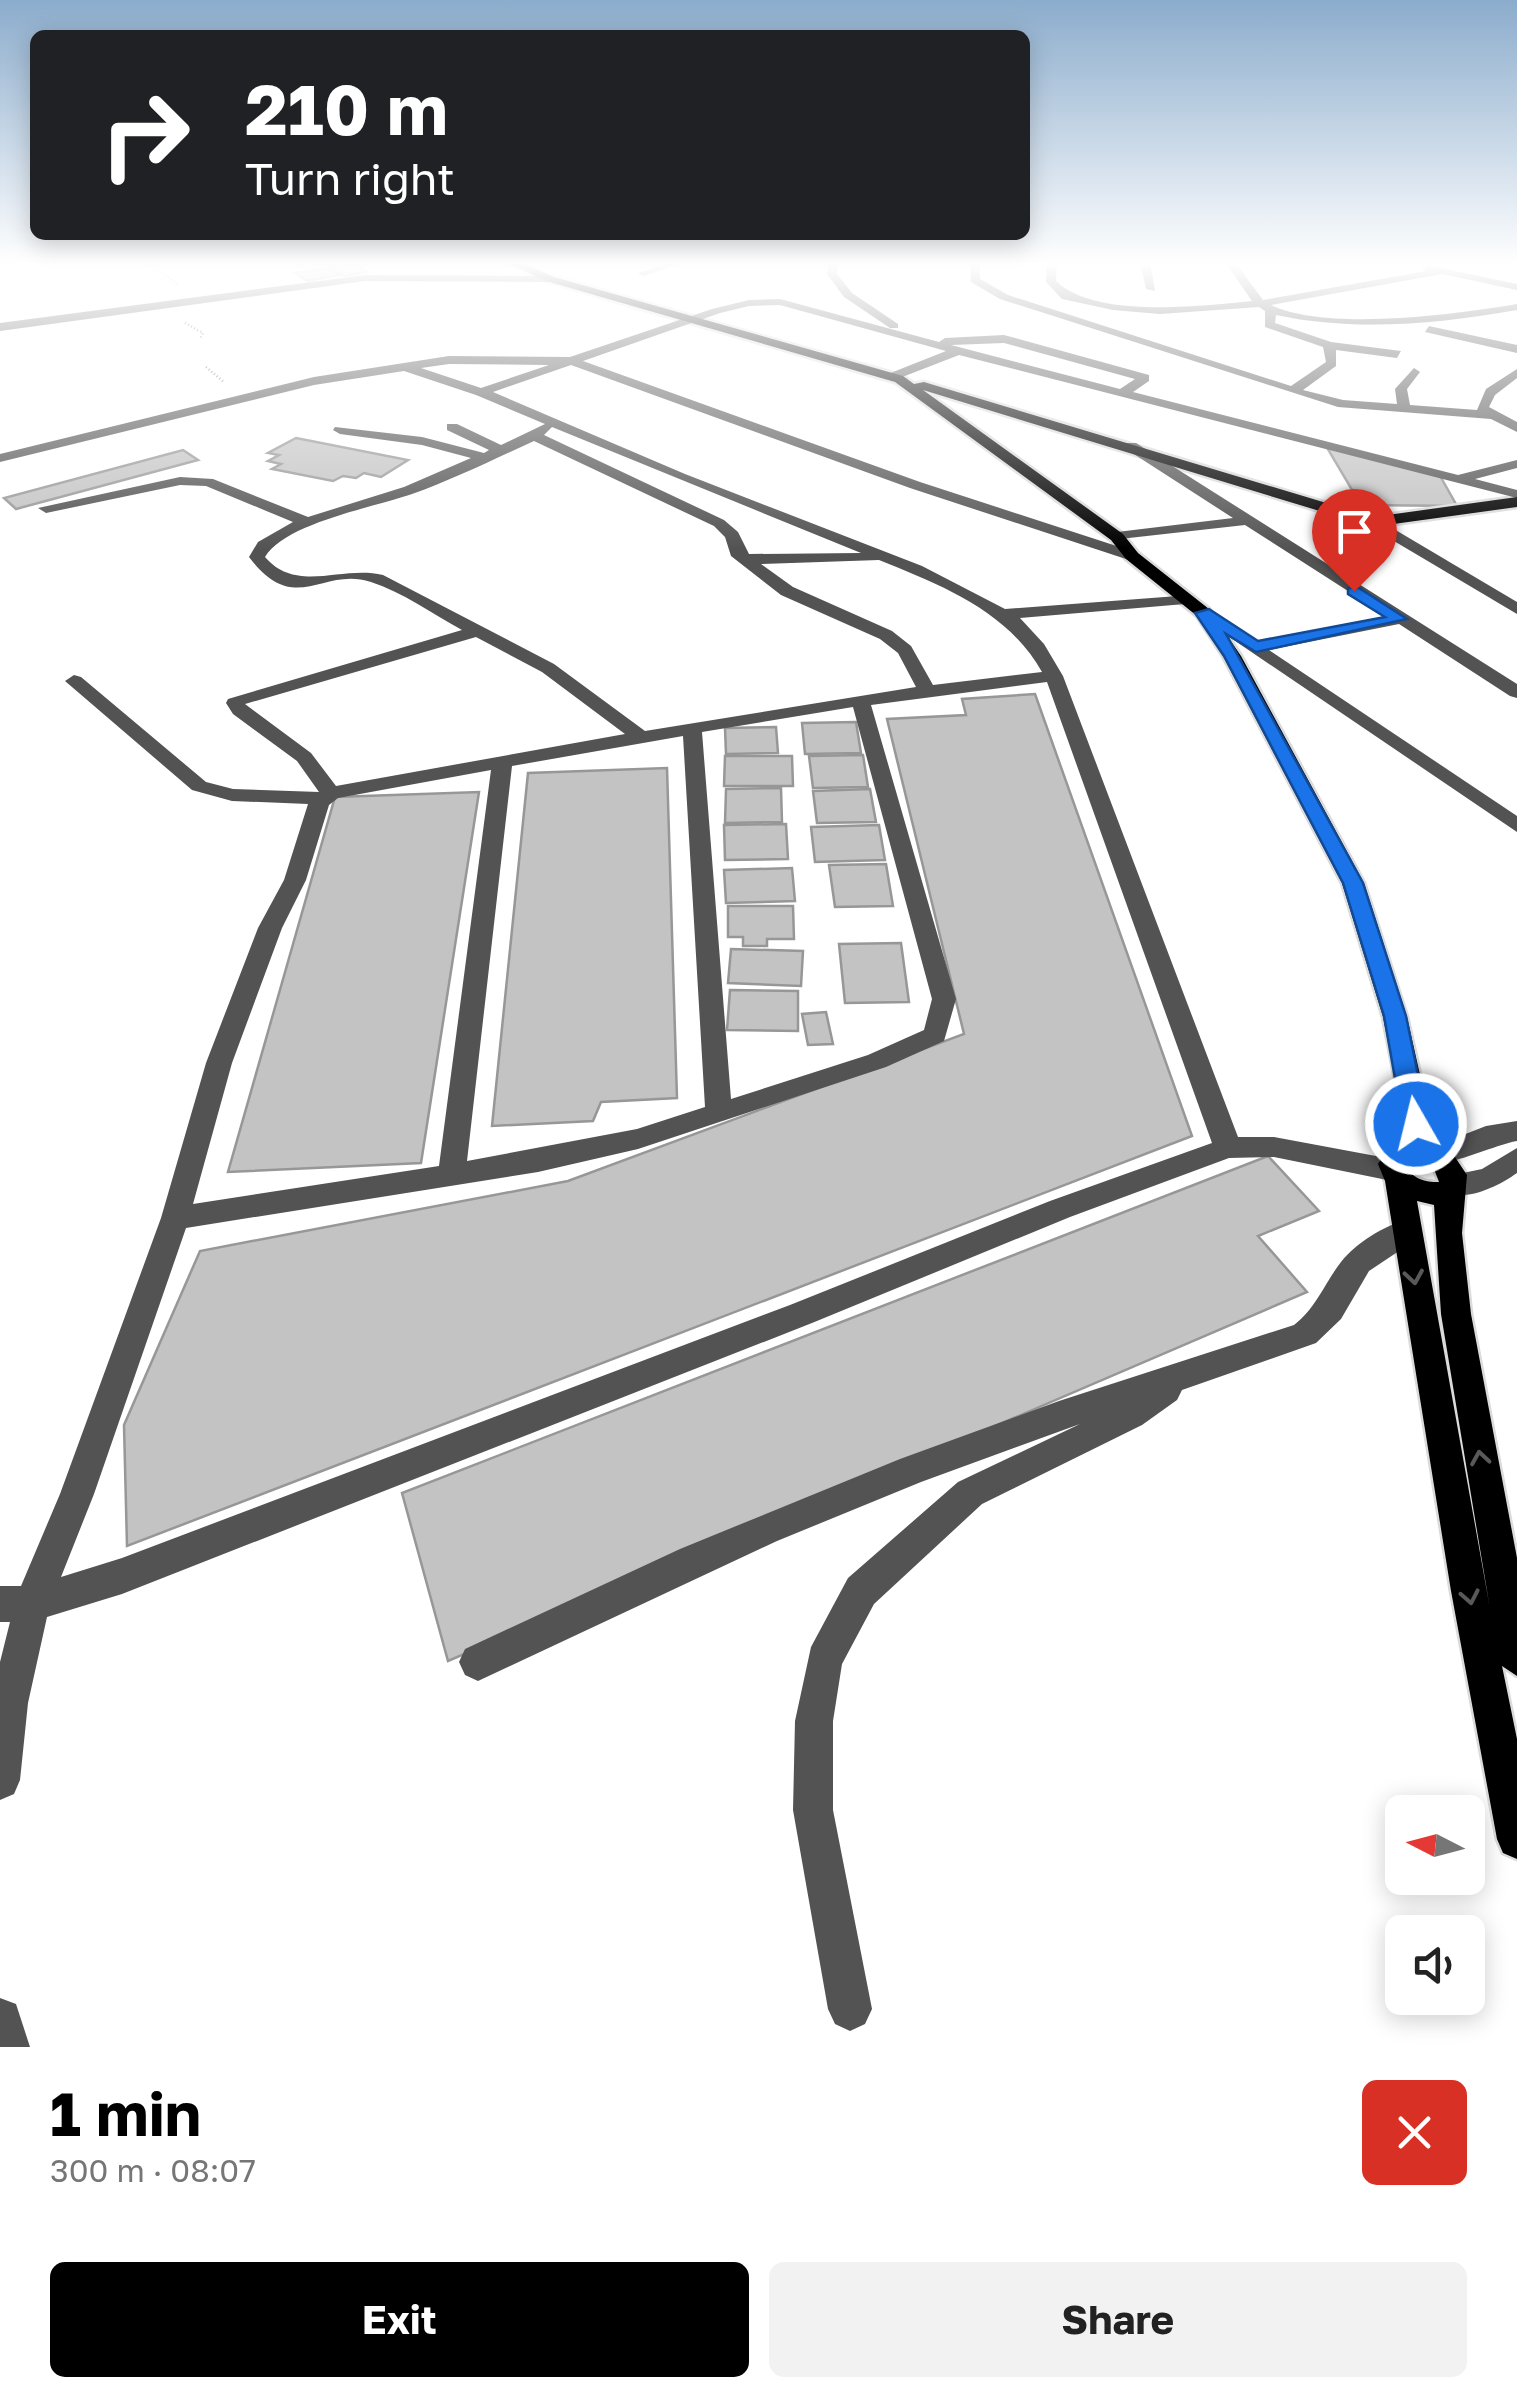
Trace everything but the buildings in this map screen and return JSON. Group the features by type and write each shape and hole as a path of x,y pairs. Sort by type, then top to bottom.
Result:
{"main road":[{"path":"823,358 1130,446 1372,522 1517,502"},
{"path":"896,378 1118,537 1132,556 1203,613 1232,656 1353,883 1395,1016 1430,1154 1454,1175 1448,1233 1456,1314 1517,1657"},
{"path":"1430,1154 1398,1153 1396,1175 1517,1839"},
{"path":"1396,1175 1423,1194 1451,1188"}],"street":[{"path":"0,458 252,394 405,367 477,358 571,361 915,485 1132,556"},
{"path":"481,392 581,358"},
{"path":"896,378 943,358"},
{"path":"983,358 1517,494"},
{"path":"1071,358 1145,378 1121,394"},
{"path":"1195,358 1343,404 1492,415"},
{"path":"1294,391 1332,363 1331,358"},
{"path":"405,367 481,392 680,477 887,558 1004,614 1038,648 1054,676 1228,1148"},
{"path":"1404,410 1400,389 1414,372"},
{"path":"1517,373 1484,400 1482,408 1517,428"},
{"path":"555,422 534,436 408,490 310,522 264,545 257,558 262,566 294,583 370,575 548,668 641,737"},
{"path":"452,427 501,450"},
{"path":"340,430 422,441 484,457"},
{"path":"534,436 728,528 734,548 744,559 802,599 886,635 905,650 926,689"},
{"path":"1130,446 1517,692"},
{"path":"1458,478 1517,464"},
{"path":"46,508 180,480 208,482 310,522"},
{"path":"1118,537 1244,520"},
{"path":"1372,522 1517,608"},
{"path":"744,559 887,558"},
{"path":"1004,614 1185,599"},
{"path":"1203,613 1517,826"},
{"path":"1256,647 1400,619"},
{"path":"328,796 304,757 240,710 236,703 239,698 477,631"},
{"path":"74,681 200,786 232,795 328,796 692,727 926,689 1054,676"},
{"path":"175,1218 452,1175 638,1138 934,1035 944,998 860,700"},
{"path":"692,727 720,1110"},
{"path":"452,1175 502,764"},
{"path":"0,1780 16,1604 77,1494 175,1218 220,1063 270,928 295,880 311,824 328,796"},
{"path":"1430,1154 1517,1130"},
{"path":"16,1604 122,1576 802,1314 1060,1209 1228,1148 1274,1147 1396,1175"},
{"path":"1451,1188 1490,1178 1517,1159"},
{"path":"478,1662 611,1596 792,1520 1057,1416 1305,1334 1329,1317 1351,1272 1369,1252 1407,1231"},
{"path":"850,2009 812,1810 814,1720 824,1660 862,1592 970,1493 1131,1415 1185,1376"},
{"path":"0,2020 8,2047"}],"route":[{"path":"1354,591 1400,619 1256,647 1203,613 1232,656 1353,883 1395,1016 1416,1124"}]}
